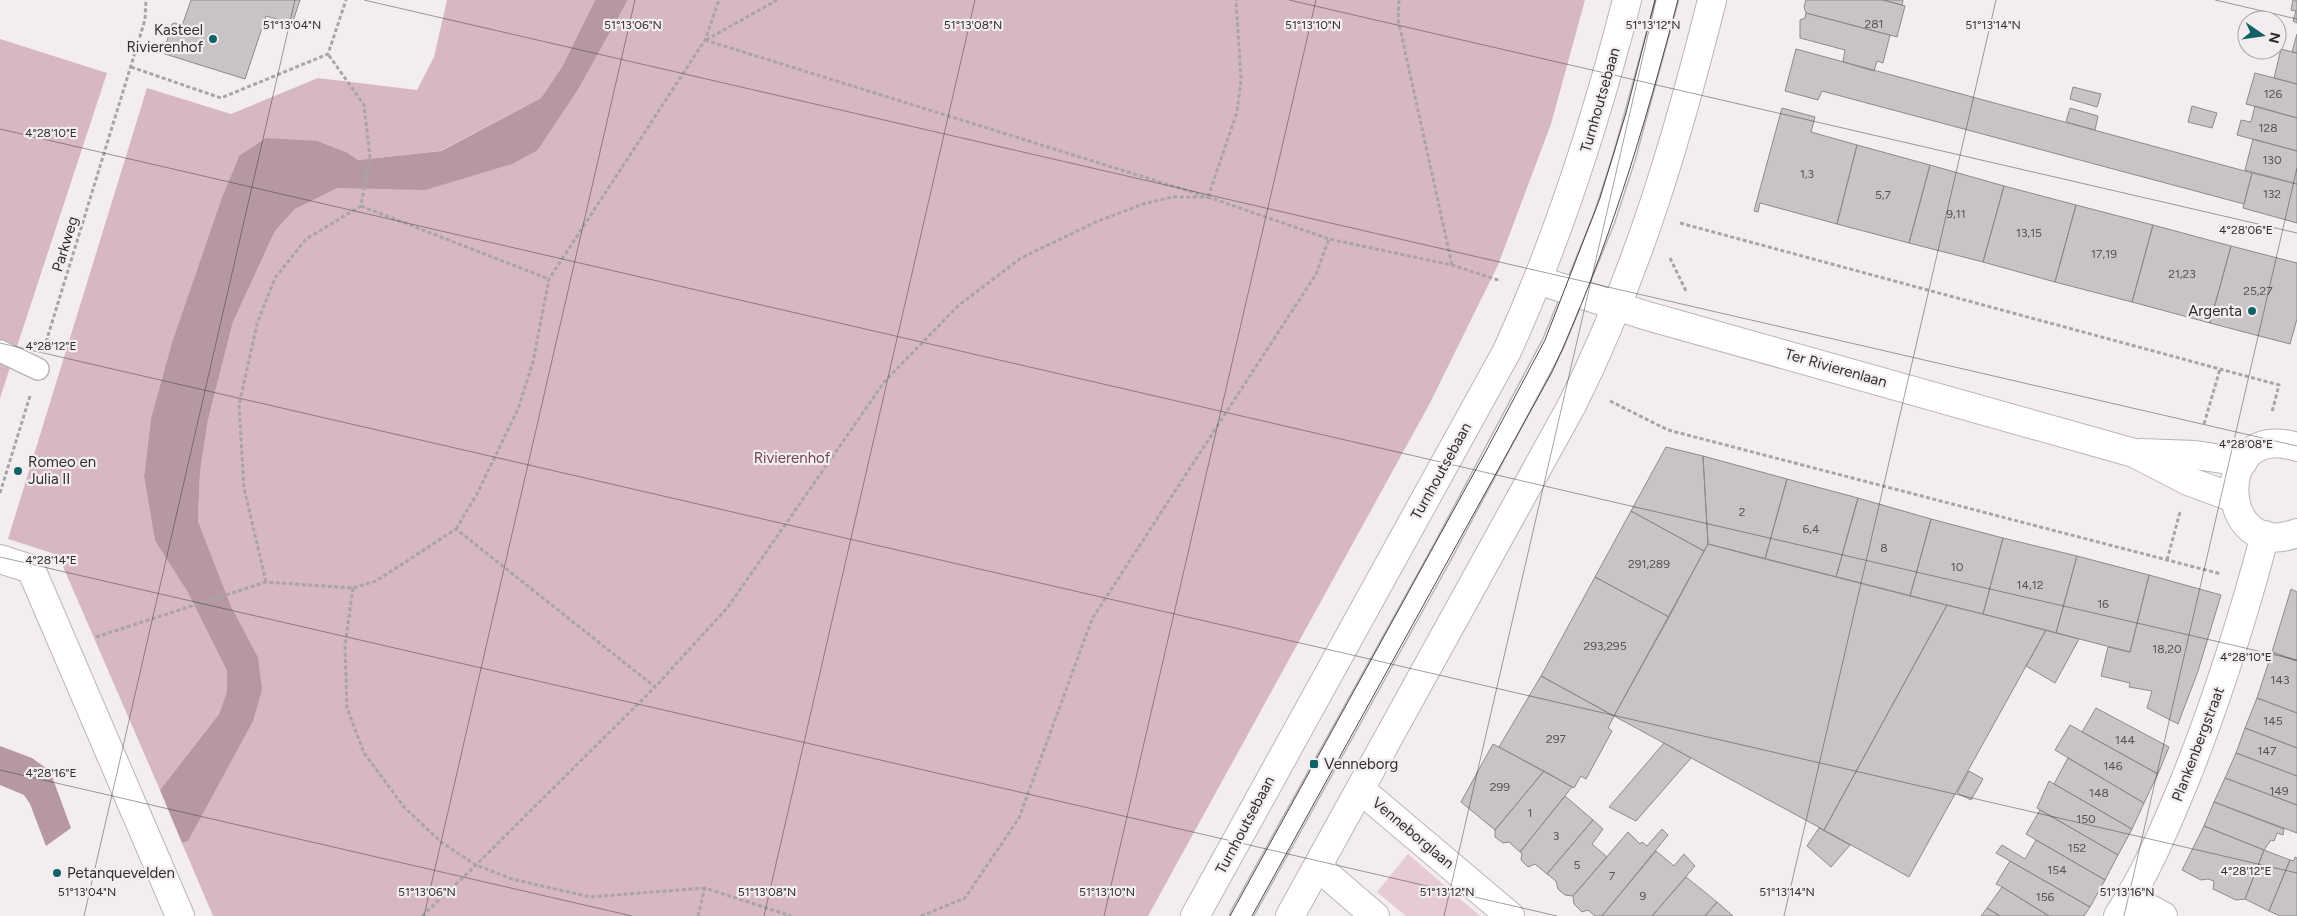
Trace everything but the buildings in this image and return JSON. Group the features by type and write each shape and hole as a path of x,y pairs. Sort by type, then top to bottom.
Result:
{"street":[{"name":"Turnhoutsebaan","path":"1195,916 1507,351 1536,287 1589,139 1627,0"},
{"path":"1290,916 1361,790 1600,351 1652,214 1712,0"},
{"name":"Ter Rivierenlaan","path":"1536,287 1576,292 1618,306 2134,452 2188,481 2234,498"},
{"path":"2297,447 2275,444 2263,446 2242,462 2233,485 2237,510 2244,521 2254,530 2275,537 2297,533"},
{"name":"Ter Rivierenlaan","path":"2134,452 2195,455 2242,462"},
{"name":"Plankenbergstraat","path":"2124,907 2171,815 2210,718 2258,564 2265,535"},
{"path":"0,559 30,569 180,916"},
{"name":"Venneborglaan","path":"1361,790 1510,916"},
{"path":"1318,867 1375,916"},
{"path":"2124,907 2163,916"}],"lane":[{"path":"1241,916 1542,368 1576,292 1624,158 1667,0"},
{"path":"0,351 38,369"}],"path":[{"name":"Parkweg","path":"0,493 145,20 146,0"},
{"path":"131,67 221,98 328,54 346,0"},
{"path":"64,648 266,582 353,588 376,581 456,529 477,494 518,409 533,362 549,279 706,40 719,0"},
{"path":"706,40 776,0"},
{"path":"1208,197 1237,112 1241,80 1236,0"},
{"path":"1399,0 1398,20 1452,265"},
{"path":"706,40 1208,197 1329,239 1452,265 1510,284 1536,287"},
{"path":"266,582 244,488 238,405 257,324 275,278 306,239 361,206 370,157 364,105 328,54"},
{"path":"422,916 655,687 728,607 884,381 959,305 1020,258 1098,220 1143,204 1173,197 1208,197"},
{"path":"361,206 549,279"},
{"path":"1677,222 2279,385 2272,412 2280,414"},
{"path":"920,916 965,898 1019,818 1092,619 1316,274 1329,239"},
{"path":"1605,398 1668,430 2231,577 2237,558 2258,564"},
{"path":"456,529 655,687"},
{"path":"353,588 345,646 347,708 364,753 404,807 441,842 476,865 512,879 590,897 705,888 791,916"},
{"path":"698,916 705,888"}],"shaded area":[{"path":"595,0 628,0 579,88 538,150 512,164 425,190 338,188 295,209 275,231 233,322 208,420 200,472 198,521 231,606 258,657 262,690 253,721 188,841 182,843 160,790 219,714 227,692 227,671 187,591 155,541 144,477 151,418 172,342 222,197 239,156 266,138 317,141 348,153 358,160 441,151 541,98 562,67"},
{"path":"0,746 32,758 50,771 71,828 46,846 30,804 24,795 0,785"},
{"path":"1408,854 1480,916 1406,916 1377,892"}],"green space":[{"path":"447,0 595,0 562,67 541,98 440,151 358,160 348,153 239,156 222,197 172,342 151,418 144,477 155,541 187,591 227,671 227,693 219,714 160,790 58,555 8,539 147,88 231,114 318,78 417,90 434,57"},
{"name":"Rivierenhof","path":"628,0 1585,0 1551,124 1498,265 1430,403 1148,916 213,916 182,843 188,841 258,657 231,606 198,521 200,472 208,420 233,322 275,231 295,209 338,188 376,188 538,150 579,88"},
{"path":"0,39 107,73 0,398"}],"tram line":[{"path":"1230,916 1485,453 1545,340 1600,198 1626,113 1655,0"},
{"path":"1252,916 1552,372 1591,281 1608,235 1652,96 1678,0"}],"place":[{"name":"Kasteel Rivierenhof","path":"213,39"},
{"name":"Argenta","path":"2252,311"},
{"name":"Romeo en Julia II","path":"18,471"},
{"name":"Venneborg","path":"1314,764"},
{"name":"Petanquevelden","path":"57,873"}]}
